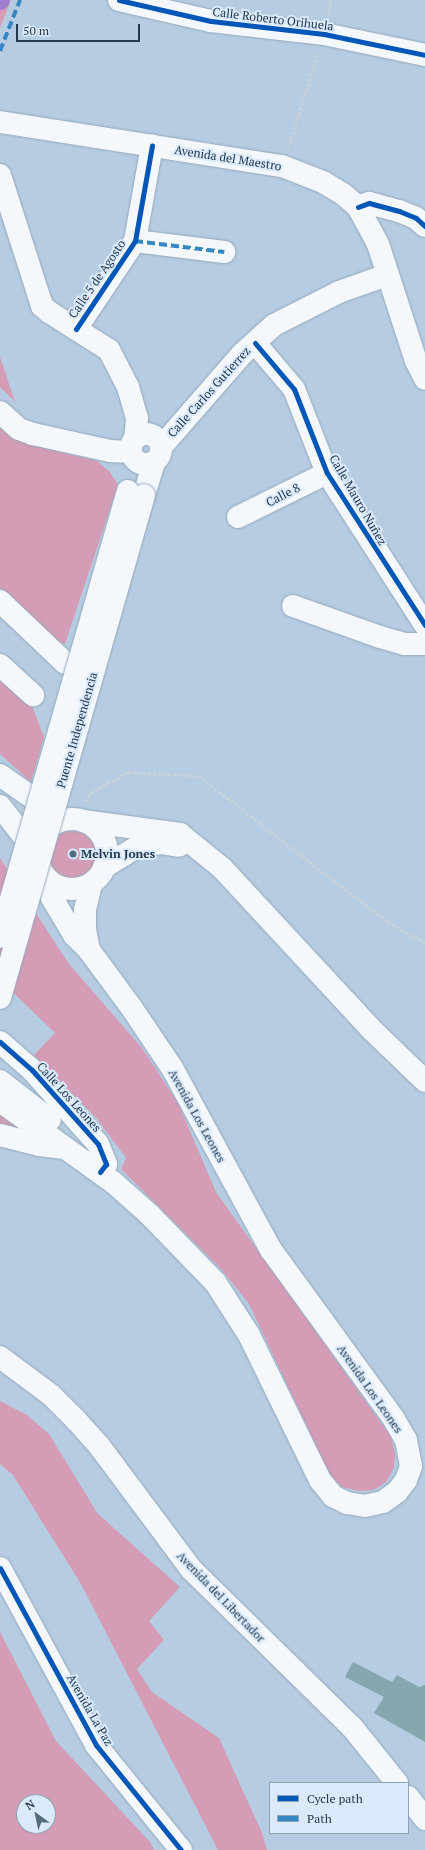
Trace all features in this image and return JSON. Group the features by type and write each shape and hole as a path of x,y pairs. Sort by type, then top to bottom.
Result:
{"main road":[{"name":"Calle Roberto Orihuela","path":"119,0 211,21 324,34 425,55"},
{"name":"Avenida del Maestro","path":"0,122 282,166 323,182 358,207 378,244 416,361 425,379"},
{"name":"Calle 5 de Agosto","path":"76,329 135,241 152,146"},
{"name":"Puente Independencia","path":"0,175 37,295 49,312 109,350 128,387 137,418 133,449 136,493 0,998"},
{"path":"358,207 369,203 399,211 416,218 425,226"},
{"path":"135,241 224,252"},
{"name":"Calle Carlos Gutierrez","path":"157,454 255,343 274,325 298,311 339,292 387,275"},
{"name":"Calle Mauro Nuñez","path":"255,343 294,389 327,473 425,625"},
{"path":"0,412 19,428 33,434 110,451 133,449 140,463 157,454"},
{"name":"Puente Independencia","path":"0,937 136,493 157,454"},
{"name":"Calle 8","path":"238,517 327,473"},
{"path":"0,601 65,663"},
{"path":"293,606 380,637 417,645 425,644"},
{"path":"0,665 33,695"},
{"path":"0,775 75,820 94,827 102,836 106,848 104,867"},
{"path":"0,806 22,834 43,872 68,889 91,884 104,867 140,846 161,843 198,848"},
{"path":"43,872 38,845 42,836 48,829 75,820 180,834 222,868 371,1029 425,1081"},
{"name":"Avenida Los Leones","path":"0,1101 100,1172 149,1214 215,1282 249,1335 320,1480 334,1496 347,1503 365,1506 383,1502 397,1492 406,1480 411,1466 406,1440 394,1419 271,1250 172,1068 131,1007 89,950 74,935 52,898 43,872"},
{"name":"Avenida Los Leones","path":"89,950 85,916 91,884"},
{"name":"Calle Los Leones","path":"0,1042 32,1070 98,1144 106,1164 100,1172"},
{"path":"0,1081 47,1116 68,1148"},
{"path":"0,1135 39,1145 68,1148"},
{"name":"Avenida del Libertador","path":"0,1357 51,1395 76,1420 100,1448 191,1569 352,1727 396,1782"},
{"name":"Avenida La Paz","path":"0,1568 96,1745 181,1850"},
{"path":"409,1798 425,1819"}],"path":[{"path":"282,166 324,34 331,0"},
{"path":"75,820 90,793 128,772 198,776 388,922 425,943"}],"shaded area":[{"path":"0,0 11,0 0,28"},
{"path":"0,357 15,402 0,387"},
{"path":"0,427 27,444 97,461 110,472 118,485 65,644 52,639 0,588"},
{"path":"0,676 33,708 44,737 31,782 0,754"},
{"path":"67,831 77,831 89,838 96,850 96,860 89,872 77,879 67,879 59,875 52,868 48,860 48,850 52,842 59,835"},
{"path":"0,858 69,964 142,1048 178,1103 216,1192 391,1437 395,1454 394,1468 386,1482 374,1490 359,1491 342,1487 330,1475 249,1304 222,1270 121,1169 126,1158 97,1119 34,1055 55,1033 0,980"},
{"path":"0,1114 36,1137 0,1128"},
{"path":"0,1401 27,1415 49,1434 98,1514 180,1587 149,1621 164,1640 137,1669 152,1692 219,1738 262,1833 267,1850 218,1850 81,1584 13,1475 0,1464"},
{"path":"0,1632 56,1741 150,1842 154,1850 0,1850"}],"building":[{"path":"353,1662 392,1682 397,1675 419,1687 425,1685 425,1742 374,1713 384,1697 345,1677"}],"marked path":[{"path":"0,51 20,0"},
{"path":"135,241 224,252"}],"cycle path":[{"path":"119,0 211,21 324,34 425,55"},
{"path":"76,329 135,241 152,146"},
{"path":"358,207 369,203 399,211 416,218 425,226"},
{"path":"255,343 294,389 327,473 425,625"},
{"path":"0,1042 32,1070 98,1144 106,1164 100,1172"},
{"path":"0,1568 96,1745 181,1850"}],"place":[{"name":"Melvin Jones","path":"73,854"}]}
